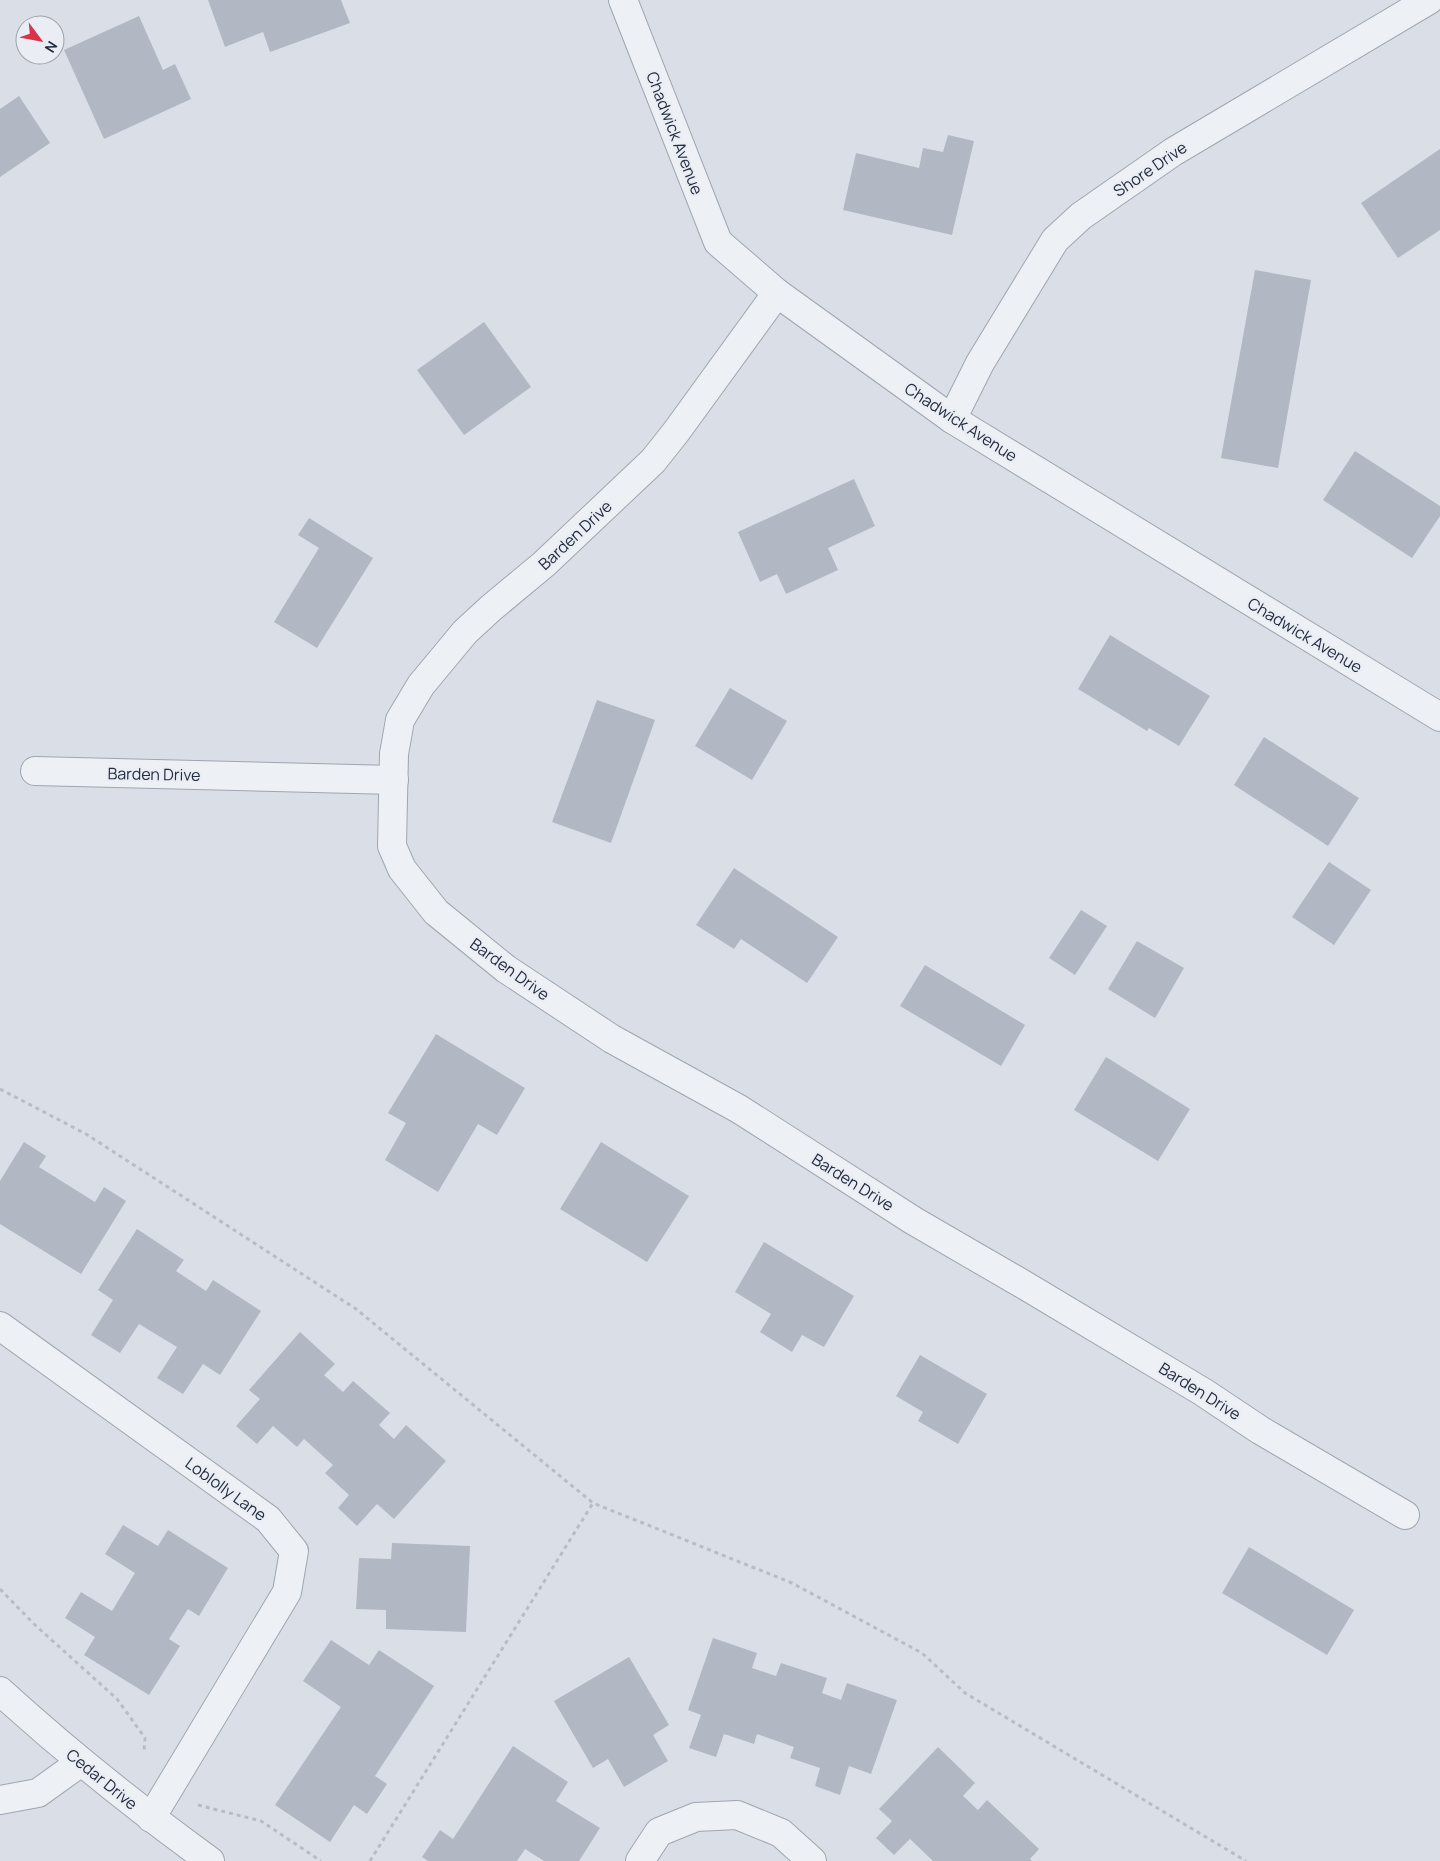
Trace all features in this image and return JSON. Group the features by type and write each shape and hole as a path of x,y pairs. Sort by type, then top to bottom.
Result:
{"street":[{"name":"Chadwick Avenue","path":"623,0 718,242 777,293 952,419 1440,717"},
{"name":"Shore Drive","path":"952,419 980,363 1056,240 1081,216 1173,152 1429,0"},
{"name":"Barden Drive","path":"777,293 653,461 544,564 464,632 421,685 400,720 394,754 392,846 402,869 436,912 506,969 612,1039 738,1109 914,1221 1068,1311 1202,1392 1260,1430 1405,1515"},
{"name":"Barden Drive","path":"35,771 394,780"},
{"name":"Loblolly Lane","path":"0,1326 268,1519 294,1551 288,1592 151,1818"},
{"name":"Cedar Drive","path":"0,1691 81,1762 151,1818 210,1861"},
{"path":"0,1800 38,1793 81,1762"},
{"path":"640,1861 659,1832 696,1817 738,1815 781,1833 812,1861"}],"path":[{"path":"0,1089 86,1134 356,1308 593,1503 792,1583 922,1653 965,1693 1246,1861"},
{"path":"370,1861 593,1503"},
{"path":"0,1588 34,1624 117,1699 145,1738 144,1752"},
{"path":"193,1804 261,1821 321,1861"}],"building":[{"path":"208,0 341,0 350,23 270,52 263,32 225,47"},
{"path":"139,16 163,70 175,64 191,99 104,139 65,50"},
{"path":"19,96 50,143 0,177 0,109"},
{"path":"948,135 974,141 952,235 843,210 856,153 919,168 923,148 943,152"},
{"path":"1440,149 1440,230 1398,258 1361,203"},
{"path":"1255,270 1311,280 1278,468 1221,458"},
{"path":"484,322 531,387 464,435 417,370"},
{"path":"1355,451 1440,506 1440,516 1412,558 1323,500"},
{"path":"854,479 875,526 828,548 838,570 786,594 777,574 760,582 738,532"},
{"path":"309,518 373,558 317,648 274,622 319,548 298,535"},
{"path":"1110,635 1210,696 1179,746 1149,728 1147,731 1078,689"},
{"path":"730,688 787,721 752,780 695,746"},
{"path":"597,700 655,720 611,843 552,822"},
{"path":"1264,737 1359,798 1328,846 1234,785"},
{"path":"1329,862 1371,890 1334,945 1292,917"},
{"path":"734,868 838,937 807,983 741,939 734,949 696,925"},
{"path":"1081,910 1107,926 1075,975 1049,958"},
{"path":"1137,941 1184,968 1155,1018 1108,989"},
{"path":"925,965 1025,1025 1001,1066 900,1006"},
{"path":"436,1034 525,1088 497,1135 478,1124 438,1192 385,1160 406,1123 388,1113"},
{"path":"1106,1057 1190,1109 1158,1161 1074,1110"},
{"path":"24,1142 46,1156 39,1167 95,1202 104,1187 126,1201 81,1274 0,1224 0,1181"},
{"path":"601,1142 689,1196 647,1262 560,1209"},
{"path":"137,1229 184,1260 176,1271 206,1291 213,1280 261,1311 220,1375 203,1364 183,1394 157,1378 177,1347 139,1324 120,1353 91,1335 113,1300 98,1290"},
{"path":"764,1242 854,1296 824,1347 802,1335 792,1352 760,1332 771,1314 735,1292"},
{"path":"300,1332 335,1364 324,1375 343,1392 353,1381 390,1413 379,1425 394,1439 406,1425 446,1461 394,1519 377,1504 357,1526 338,1508 349,1495 325,1473 333,1465 304,1439 297,1447 273,1426 257,1444 236,1426 260,1399 249,1390"},
{"path":"920,1355 987,1394 958,1444 918,1421 923,1412 896,1396"},
{"path":"123,1525 158,1546 168,1530 228,1568 199,1616 188,1609 169,1639 180,1646 149,1695 84,1655 95,1637 65,1618 81,1592 112,1611 135,1573 105,1554"},
{"path":"392,1543 470,1546 466,1632 386,1629 386,1610 356,1609 359,1558 391,1559"},
{"path":"1249,1547 1354,1610 1327,1655 1222,1593"},
{"path":"713,1638 757,1653 752,1668 776,1676 781,1663 827,1678 822,1693 841,1700 847,1683 897,1700 871,1774 849,1766 840,1795 815,1786 820,1768 790,1758 794,1747 757,1734 754,1744 724,1734 716,1757 689,1748 701,1715 688,1710"},
{"path":"331,1640 369,1665 379,1650 434,1686 375,1776 387,1784 367,1814 354,1805 330,1842 275,1805 341,1707 303,1681"},
{"path":"629,1657 669,1725 653,1735 668,1761 624,1787 608,1759 593,1768 554,1701"},
{"path":"513,1746 568,1782 556,1801 600,1828 579,1861 544,1861 525,1849 517,1861 428,1861 422,1857 440,1830 453,1839"},
{"path":"938,1747 975,1783 963,1796 978,1810 987,1800 1039,1849 1030,1859 1032,1861 933,1861 910,1839 894,1855 876,1838 892,1821 879,1809"}]}
